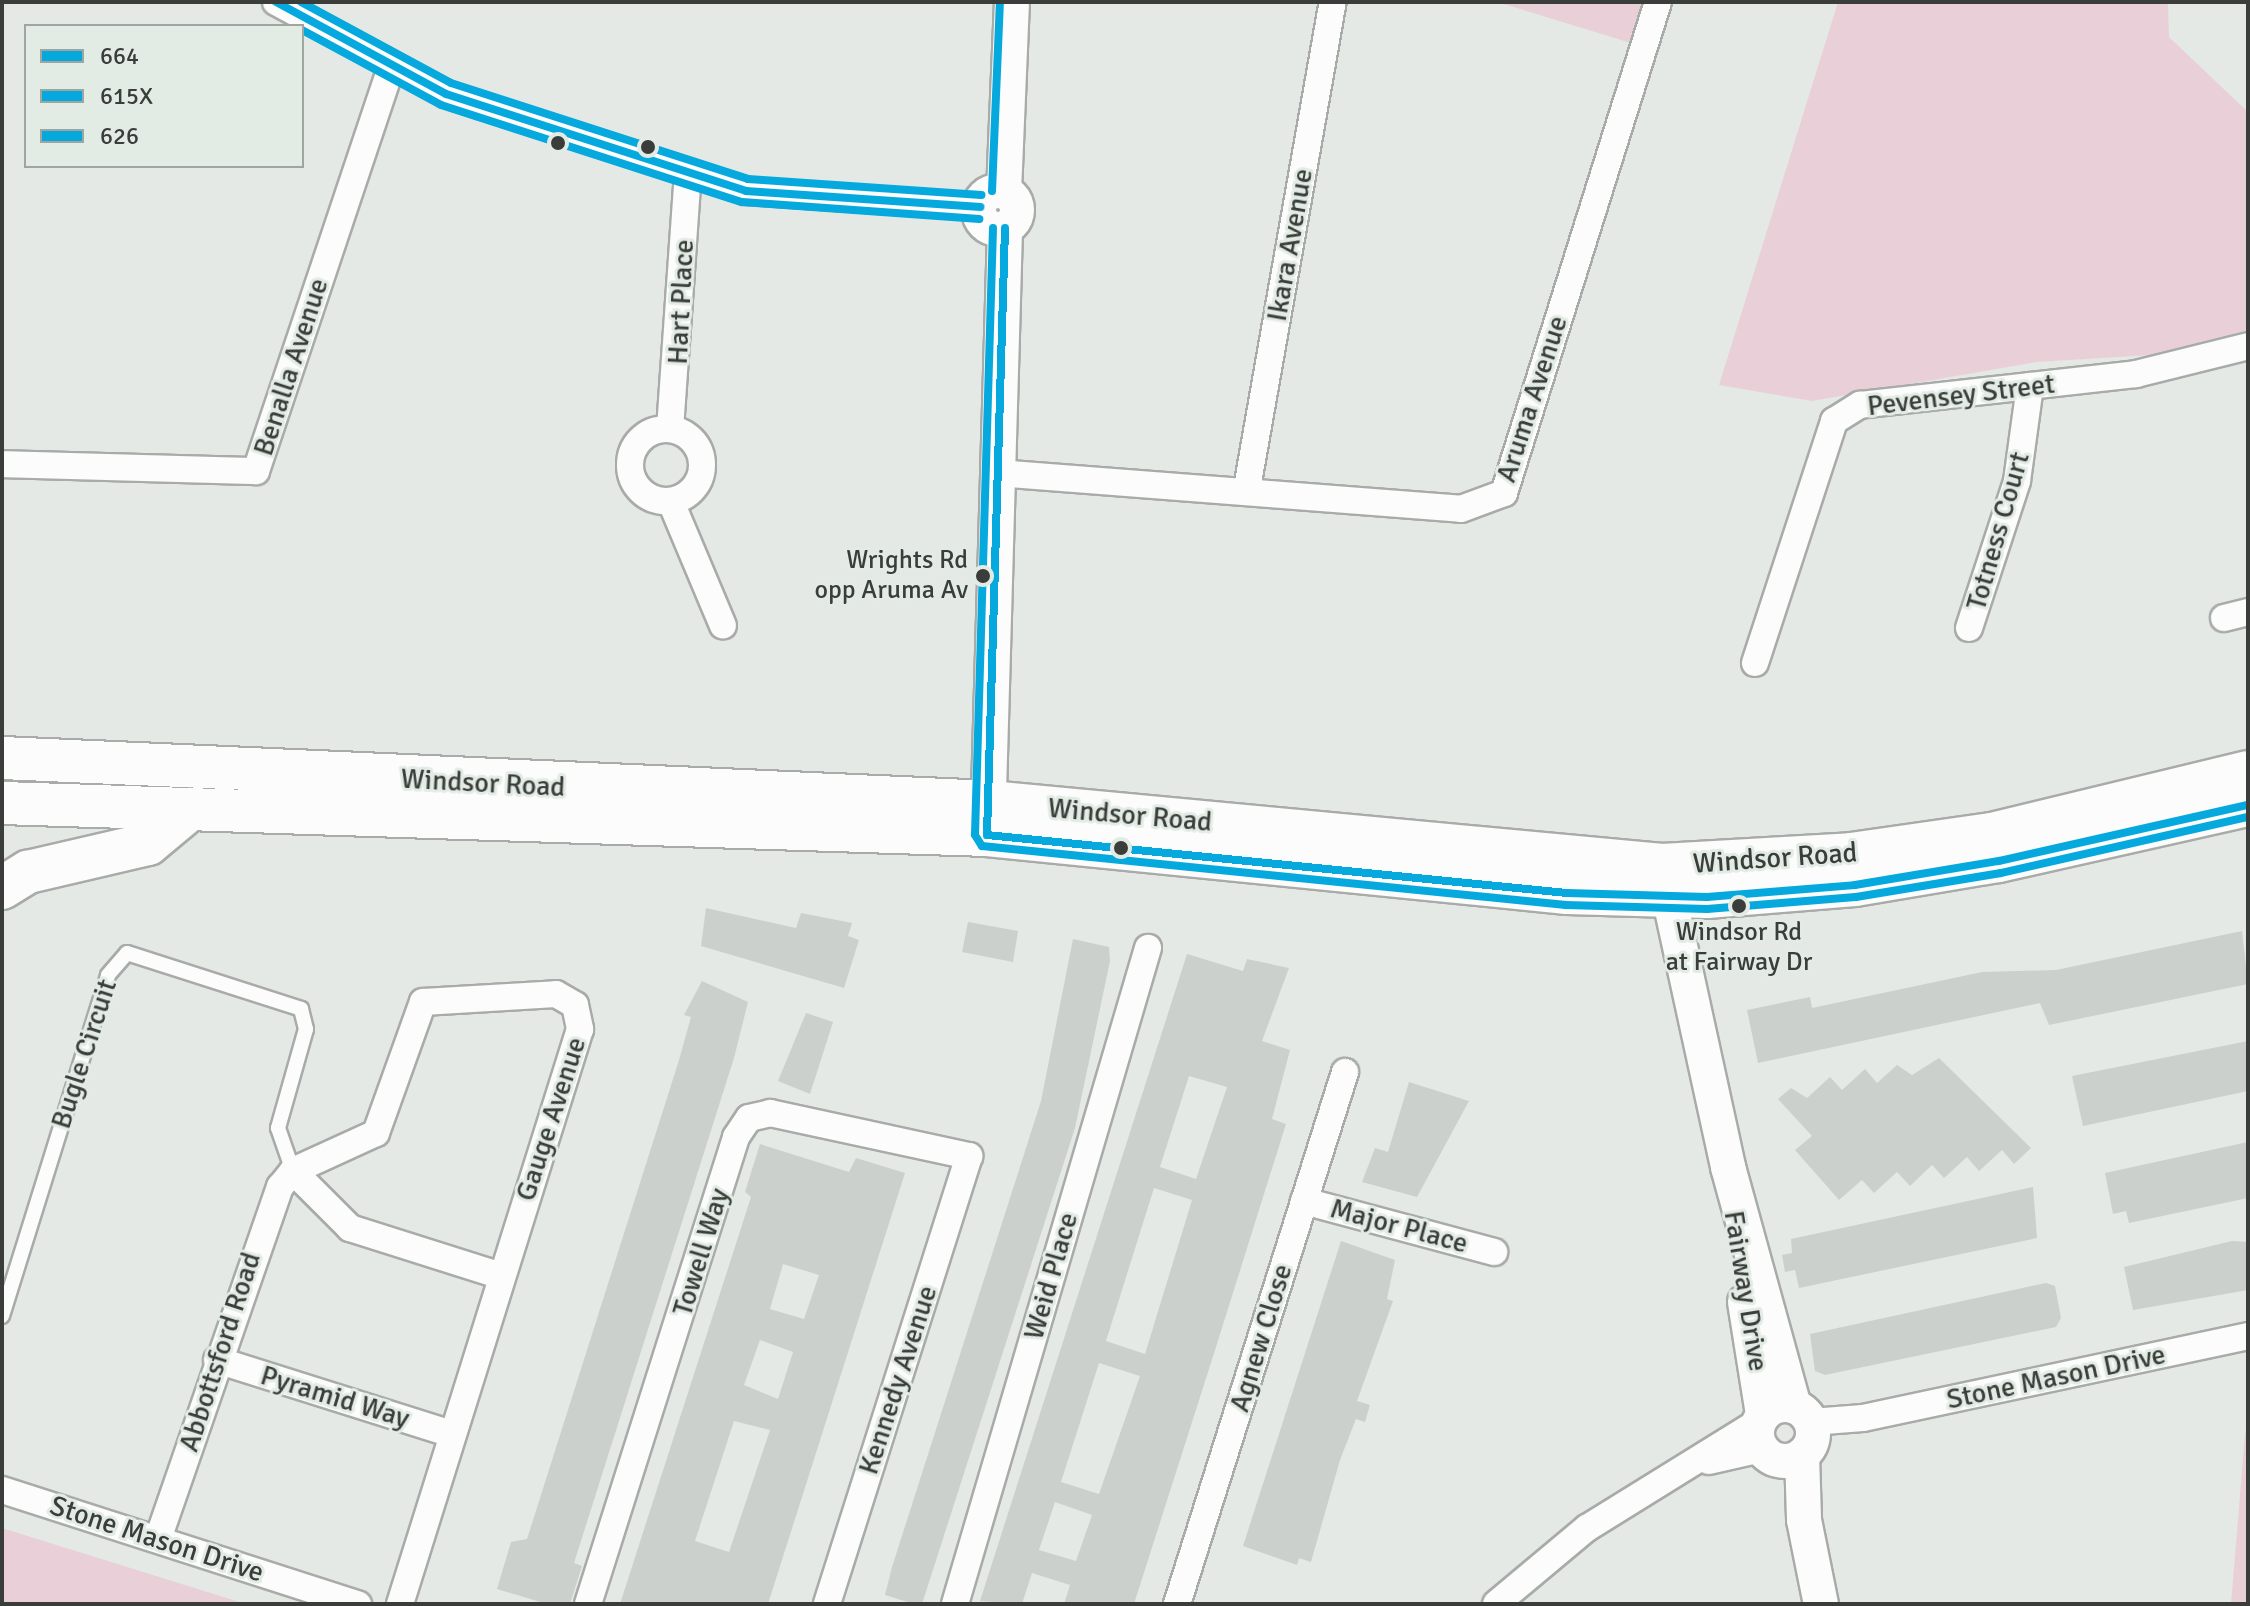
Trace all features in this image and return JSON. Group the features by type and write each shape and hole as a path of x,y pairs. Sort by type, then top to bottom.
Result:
{"main road":[{"name":"Windsor Road","path":"10,759 988,818 1567,893 1992,834 2248,772"},
{"path":"4,809 10,759"},
{"name":"Windsor Road","path":"1666,880 1855,885 2248,805"},
{"name":"Windsor Road","path":"4,809 988,818"},
{"path":"2,888 28,872 148,844 190,809"}],"street":[{"path":"276,2 391,68 494,111 688,174 784,198 996,209"},
{"path":"988,818 997,473 996,209 1012,2"},
{"name":"Ikara Avenue","path":"1247,488 1333,2"},
{"name":"Aruma Avenue","path":"997,473 1247,488 1461,509 1504,493 1658,2"},
{"name":"Benalla Avenue","path":"2,464 256,471 391,68"},
{"name":"Hart Place","path":"670,429 688,174"},
{"name":"Pevensey Street","path":"1755,663 1834,421 1860,405 2136,374 2248,346"},
{"name":"Totness Court","path":"1969,628 2017,481 2030,386"},
{"path":"670,429 690,438 702,459 692,491 671,502 640,492 629,461 648,433 670,429"},
{"path":"671,502 723,626"},
{"name":"Fairway Drive","path":"1666,880 1821,1604"},
{"name":"Weid Place","path":"955,1604 1148,948"},
{"name":"Gauge Avenue","path":"293,1171 376,1133 411,1019 423,1002 563,996 580,1013 580,1029 400,1604"},
{"name":"Agnew Close","path":"1177,1604 1345,1072"},
{"name":"Towell Way","path":"588,1604 741,1126 770,1113 969,1156"},
{"name":"Kennedy Avenue","path":"829,1604 969,1156"},
{"path":"293,1171 350,1228 501,1276"},
{"name":"Abbottsford Road","path":"158,1539 263,1221 293,1171"},
{"name":"Major Place","path":"1304,1201 1494,1252"},
{"name":"Stone Mason Drive","path":"1496,1604 1587,1528 1694,1465 1785,1433 2248,1336"},
{"name":"Pyramid Way","path":"217,1360 452,1434"},
{"name":"Stone Mason Drive","path":"2,1490 358,1604"}],"lane":[{"name":"Bugle Circuit","path":"2,1316 108,975 127,953 301,1009 306,1029 278,1128 293,1171"}],"shaded area":[{"path":"1497,2 1643,2 1631,43"},
{"path":"1838,2 2168,2 2169,37 2248,112 2248,330 2152,355 2037,362 1812,401 1719,385"},
{"path":"2248,1415 2248,1604 2231,1604 2245,1435"},
{"path":"2,1528 246,1604 2,1604"}],"building":[{"path":"706,908 796,928 801,913 852,923 848,936 859,940 844,988 701,946"},
{"path":"968,922 1018,931 1013,962 962,952"},
{"path":"2242,931 2248,984 2049,1025 2040,1003 1758,1063 1747,1010 1810,997 1812,1008 1982,972 2056,970"},
{"path":"1073,939 1109,947 1110,961 1075,1128 922,1604 914,1604 885,1595 1041,1101"},
{"path":"1187,954 1243,971 1247,959 1289,968 1262,1041 1290,1050 1272,1119 1286,1124 1134,1604 1064,1604 1070,1585 1032,1573 1022,1604 980,1601","holes":["1189,1076 1227,1087 1196,1179 1160,1167","1154,1188 1192,1200 1145,1354 1106,1341","1099,1363 1140,1376 1099,1494 1061,1482","1055,1502 1092,1515 1076,1561 1039,1550"]},
{"path":"702,981 748,1002 734,1058 574,1563 582,1566 570,1604 547,1604 497,1589 511,1542 527,1539 679,1060 691,1017 684,1015"},
{"path":"806,1013 833,1022 810,1094 778,1081"},
{"path":"2248,1041 2248,1091 2083,1126 2072,1076"},
{"path":"1939,1058 2031,1148 2014,1164 2002,1150 1979,1171 1967,1157 1944,1178 1932,1165 1910,1186 1897,1172 1874,1193 1862,1180 1839,1200 1795,1150 1812,1136 1778,1099 1791,1088 1807,1098 1830,1077 1842,1090 1865,1069 1877,1083 1897,1065 1912,1075"},
{"path":"1409,1082 1469,1101 1417,1197 1362,1182 1375,1148 1388,1152"},
{"path":"2248,1142 2248,1198 2129,1223 2126,1211 2113,1214 2105,1173"},
{"path":"760,1144 849,1172 856,1158 905,1173 768,1604 620,1604 751,1197 745,1192","holes":["783,1264 819,1275 804,1319 770,1309","760,1340 793,1352 778,1399 744,1385","734,1421 770,1430 729,1552 695,1541"]},
{"path":"2033,1187 2037,1238 1799,1288 1795,1270 1785,1272 1782,1255 1792,1253 1791,1239"},
{"path":"1341,1241 1395,1260 1387,1299 1393,1301 1357,1401 1370,1405 1365,1422 1356,1419 1340,1460 1311,1562 1299,1558 1297,1565 1243,1546"},
{"path":"2232,1241 2248,1242 2248,1290 2133,1310 2124,1267"},
{"path":"2046,1283 2055,1286 2061,1318 2056,1327 1825,1375 1815,1371 1810,1334"}],"transit line":[{"name":"664","path":"276,2 446,94 746,191 980,207"},
{"name":"626","path":"301,2 451,83 748,179 981,195"},
{"name":"626","path":"992,191 1000,2"},
{"name":"615X","path":"304,31 441,105 742,202 979,219"},
{"name":"615X","path":"993,228 975,835 982,846 1566,905 1707,909 1856,897 2001,873 2248,817"},
{"name":"664","path":"1005,228 987,835 1567,893 1707,897 1855,885 1999,861 2248,805"}],"place":[{"name":"Wrights Rd opp Aruma Av","path":"983,576"},
{"name":"Windsor Rd at Fairway Dr","path":"1739,906"}]}
